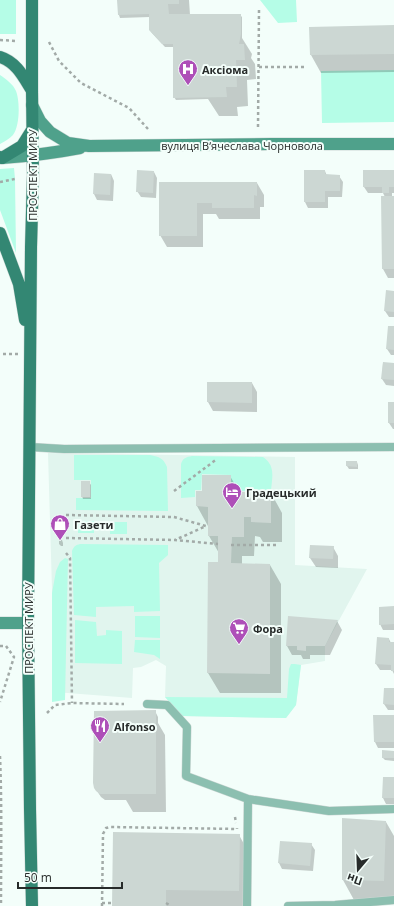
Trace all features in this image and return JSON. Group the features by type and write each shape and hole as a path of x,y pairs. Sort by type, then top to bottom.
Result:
{"main road":[{"name":"ПРОСПЕКТ МИРУ","path":"32,0 31,350 28,623 32,906"},
{"path":"0,57 7,59 20,70 32,90"},
{"name":"вулиця Вʼячеслава Чорновола","path":"32,105 40,121 50,132 68,143 89,146 394,144"},
{"path":"1,158 22,146 32,130"},
{"name":"вулиця Вʼячеслава Чорновола","path":"1,158 32,156 89,146"},
{"name":"ПРОСПЕКТ МИРУ","path":"0,233 19,284 31,350"},
{"path":"0,623 28,623"}],"lane":[{"path":"30,447 64,449 394,447"},
{"path":"147,704 166,705 187,727 186,776 248,799 329,811 394,809"},
{"path":"247,906 248,799"},
{"path":"288,906 335,905 394,900"}],"path":[{"path":"258,127 259,10"},
{"path":"0,40 17,41"},
{"path":"49,42 59,61 81,83 130,108 148,129"},
{"path":"259,67 305,67"},
{"path":"0,182 15,179"},
{"path":"174,490 231,448"},
{"path":"66,515 174,517 206,526 175,540"},
{"path":"66,538 175,540 218,544"},
{"path":"232,545 279,545"},
{"path":"66,553 70,558 72,703"},
{"path":"0,646 6,646 14,657 0,702"},
{"path":"47,713 55,705 72,703 124,704"},
{"path":"0,756 1,906"},
{"path":"112,903 102,904 103,834 106,828 237,830 235,817"},
{"path":"166,903 171,906"}],"shaded area":[{"path":"48,453 295,457 295,565 367,569 325,646 325,661 301,665 296,705 286,718 182,716 165,697 166,666 156,660 141,667 133,668 132,698 55,692"}],"green space":[{"path":"0,0 16,0 16,34 0,34"},
{"path":"260,0 296,0 297,22 278,23"},
{"path":"394,70 394,122 322,123 321,71"},
{"path":"0,75 15,88 19,107 17,126 13,135 0,144"},
{"path":"14,168 16,253 0,210 0,169"},
{"path":"74,455 150,455 161,458 167,467 168,511 76,510 76,498 91,498 91,480 74,480"},
{"path":"192,456 263,457 272,468 271,491 231,491 231,475 202,474 201,490 195,490 195,497 181,498 181,464 185,458"},
{"path":"78,521 94,521 94,533 78,533"},
{"path":"110,522 127,522 127,534 110,534"},
{"path":"80,544 168,545 168,555 159,563 160,611 134,612 134,606 96,607 96,617 74,615 72,551 75,546"},
{"path":"65,558 68,559 65,700 52,702 52,593 56,571 60,562"},
{"path":"135,616 160,616 160,638 135,637"},
{"path":"75,620 96,622 97,636 106,635 106,630 122,631 122,664 75,663"},
{"path":"135,640 160,640 160,659 154,655 134,652"},
{"path":"291,664 301,665 296,705 286,718 182,716 165,697 287,698 289,669"}],"building":[{"path":"117,0 179,0 179,4 168,4 169,14 241,14 241,34 239,44 244,44 245,60 236,60 237,87 226,87 227,97 173,98 173,44 162,44 149,30 149,14 118,15"},
{"path":"394,25 394,54 310,55 309,27"},
{"path":"137,170 154,171 153,193 136,192"},
{"path":"304,170 325,170 325,174 340,175 340,191 325,191 325,202 304,202"},
{"path":"363,170 394,170 394,187 389,187 389,193 382,193 382,187 363,187"},
{"path":"94,173 111,174 110,195 93,194"},
{"path":"159,182 257,182 257,196 254,195 254,208 212,208 212,203 197,203 197,236 159,236"},
{"path":"381,196 394,196 394,269 382,269"},
{"path":"386,290 394,291 394,312 384,311"},
{"path":"388,326 394,326 394,350 386,349"},
{"path":"383,362 394,363 394,380 381,379"},
{"path":"207,382 252,382 252,403 207,402"},
{"path":"388,402 394,402 394,423 388,423"},
{"path":"346,461 357,461 357,467 346,466"},
{"name":"Фора","path":"202,475 231,475 231,492 271,492 271,523 251,522 251,517 244,517 244,537 232,537 231,563 270,564 270,674 207,673 208,562 218,562 218,536 208,536 208,507 196,506 196,491 202,491"},
{"path":"81,481 90,481 90,497 81,497"},
{"path":"310,545 334,546 333,559 309,558"},
{"path":"394,606 394,624 379,625 379,607"},
{"path":"288,616 338,620 325,646 306,646 306,651 297,650 297,646 286,646"},
{"path":"377,637 389,638 389,642 394,642 394,671 391,671 391,665 375,664"},
{"path":"384,688 394,688 394,705 383,704"},
{"path":"156,710 156,794 100,794 94,788 93,783 94,711"},
{"path":"373,715 394,715 394,742 374,742"},
{"path":"382,750 394,751 394,758 382,758"},
{"path":"383,777 394,777 394,798 382,798"},
{"path":"342,818 386,821 384,881 342,880"},
{"path":"113,832 240,834 239,891 166,890 166,906 112,906"},
{"path":"280,841 312,843 310,866 278,863"}],"place":[{"name":"Аксіома","path":"188,86"},
{"name":"Градецький","path":"232,509"},
{"name":"Газети","path":"60,541"},
{"name":"Фора","path":"239,645"},
{"name":"Alfonso","path":"100,743"}]}
